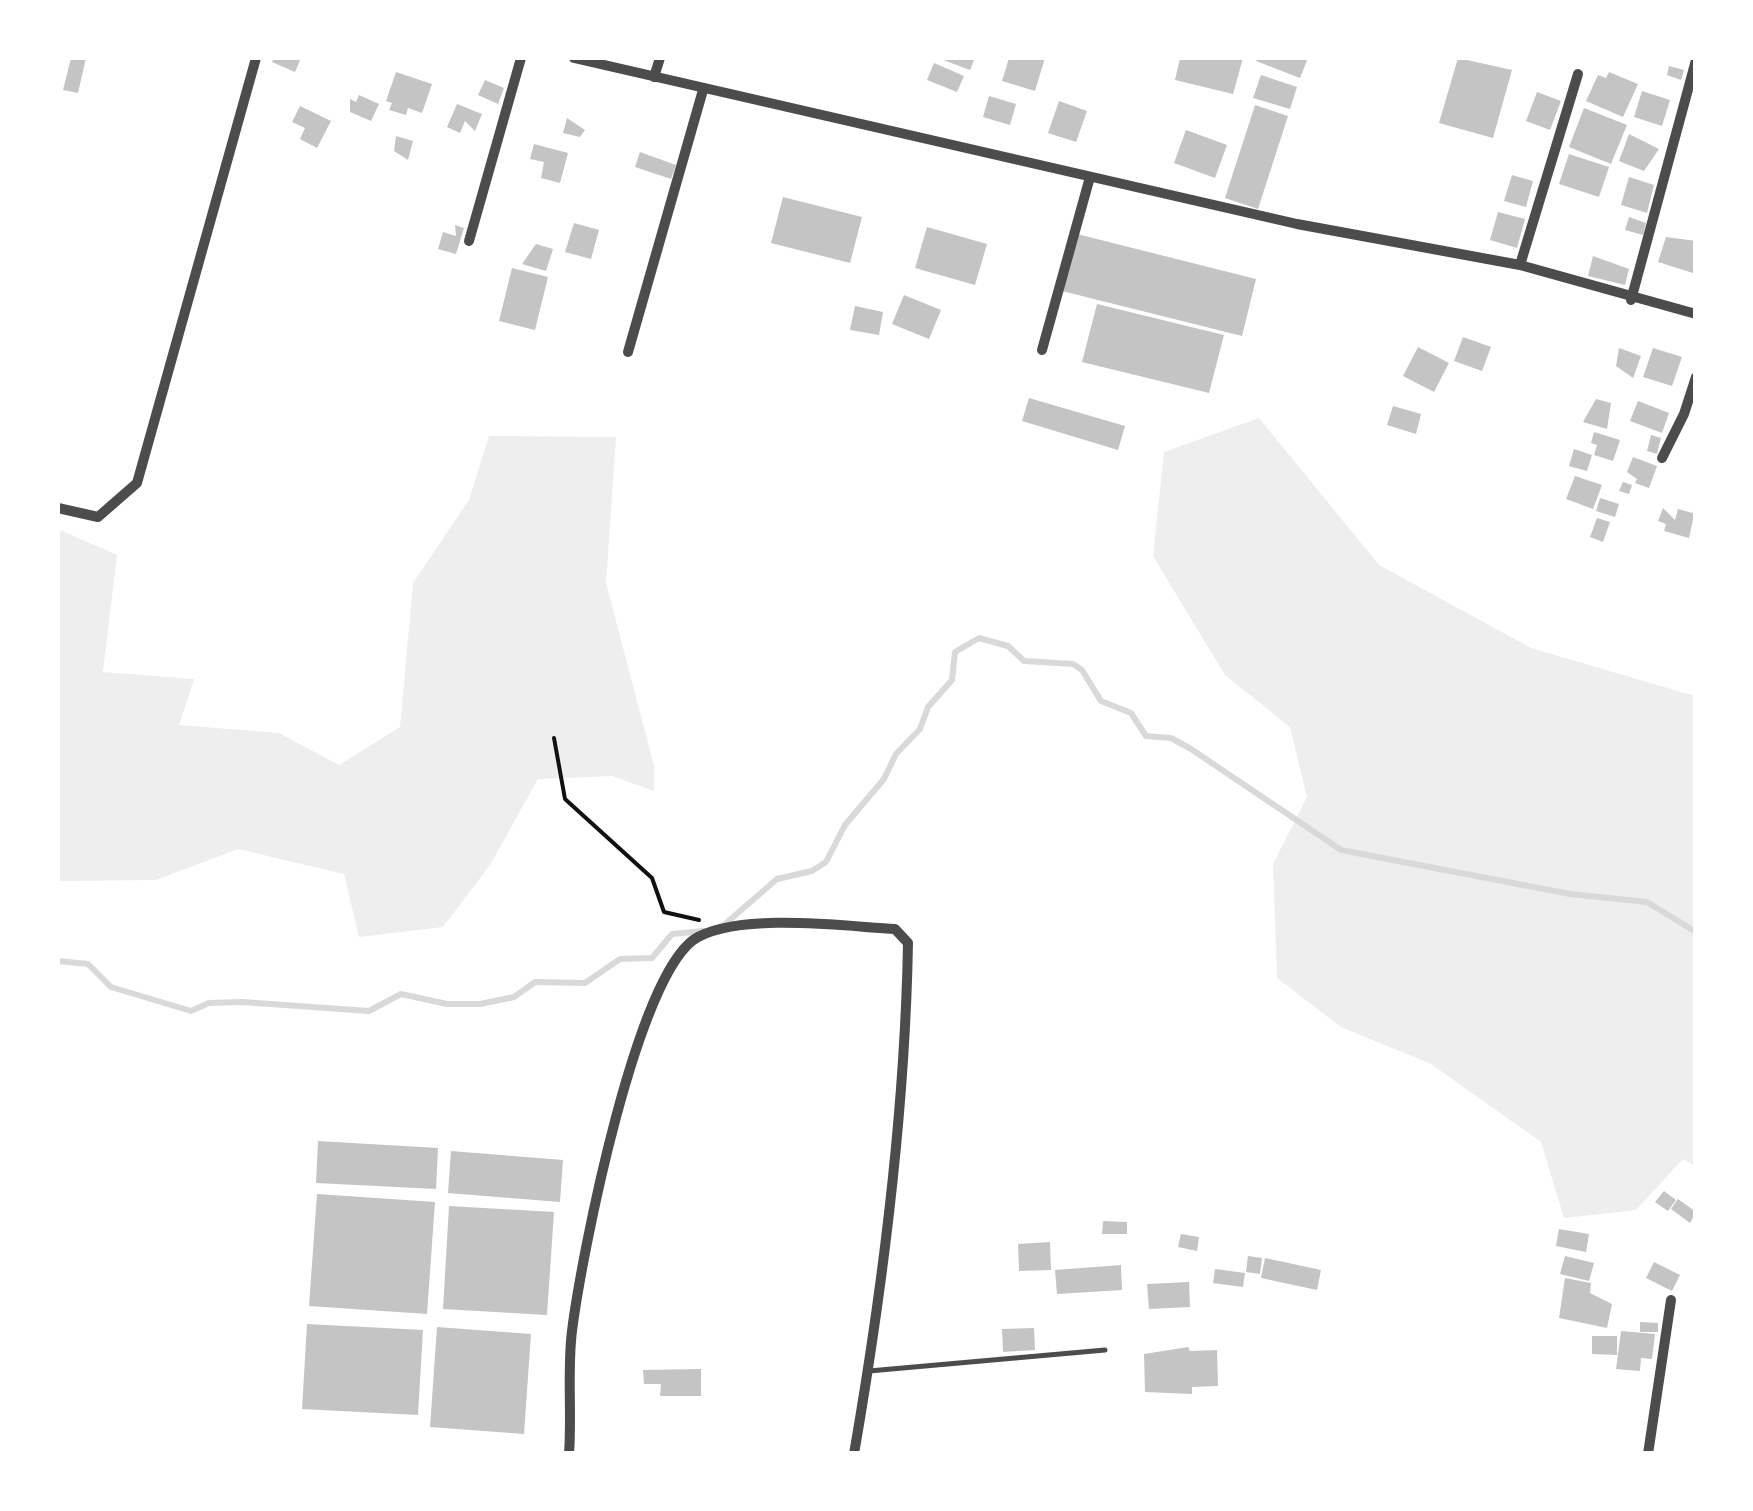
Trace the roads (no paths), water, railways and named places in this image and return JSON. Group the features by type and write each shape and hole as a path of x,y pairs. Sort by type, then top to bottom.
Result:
{"street":[{"path":"58,508 98,517 137,483 256,58"},
{"path":"469,242 521,58"},
{"path":"574,58 1296,224 1520,266 1630,300 1696,314"},
{"path":"654,78 660,58"},
{"path":"1630,300 1696,60"},
{"path":"1520,266 1578,74"},
{"path":"628,352 703,90"},
{"path":"1042,350 1090,177"},
{"path":"1662,458 1684,414 1696,377"},
{"path":"570,1454 572,1334 622,1091 675,959 697,938 715,931 757,926 895,929 908,944 906,1031 868,1371 854,1454"},
{"path":"1648,1454 1671,1300"}],"lane":[{"path":"868,1371 1105,1350"}],"waterway":[{"path":"724,925 777,879 812,871 826,862 845,825 884,779 896,754 920,729 928,707 952,680 955,652 979,638 1008,646 1024,661 1073,664 1082,670 1101,701 1131,713 1146,736 1171,738 1191,749 1341,850 1570,894 1647,902 1696,932"},
{"path":"58,961 88,964 111,987 191,1011 209,1003 242,1002 369,1011 401,994 447,1004 480,1004 514,997 535,982 585,983 620,959 652,958 672,934 703,931"}]}
